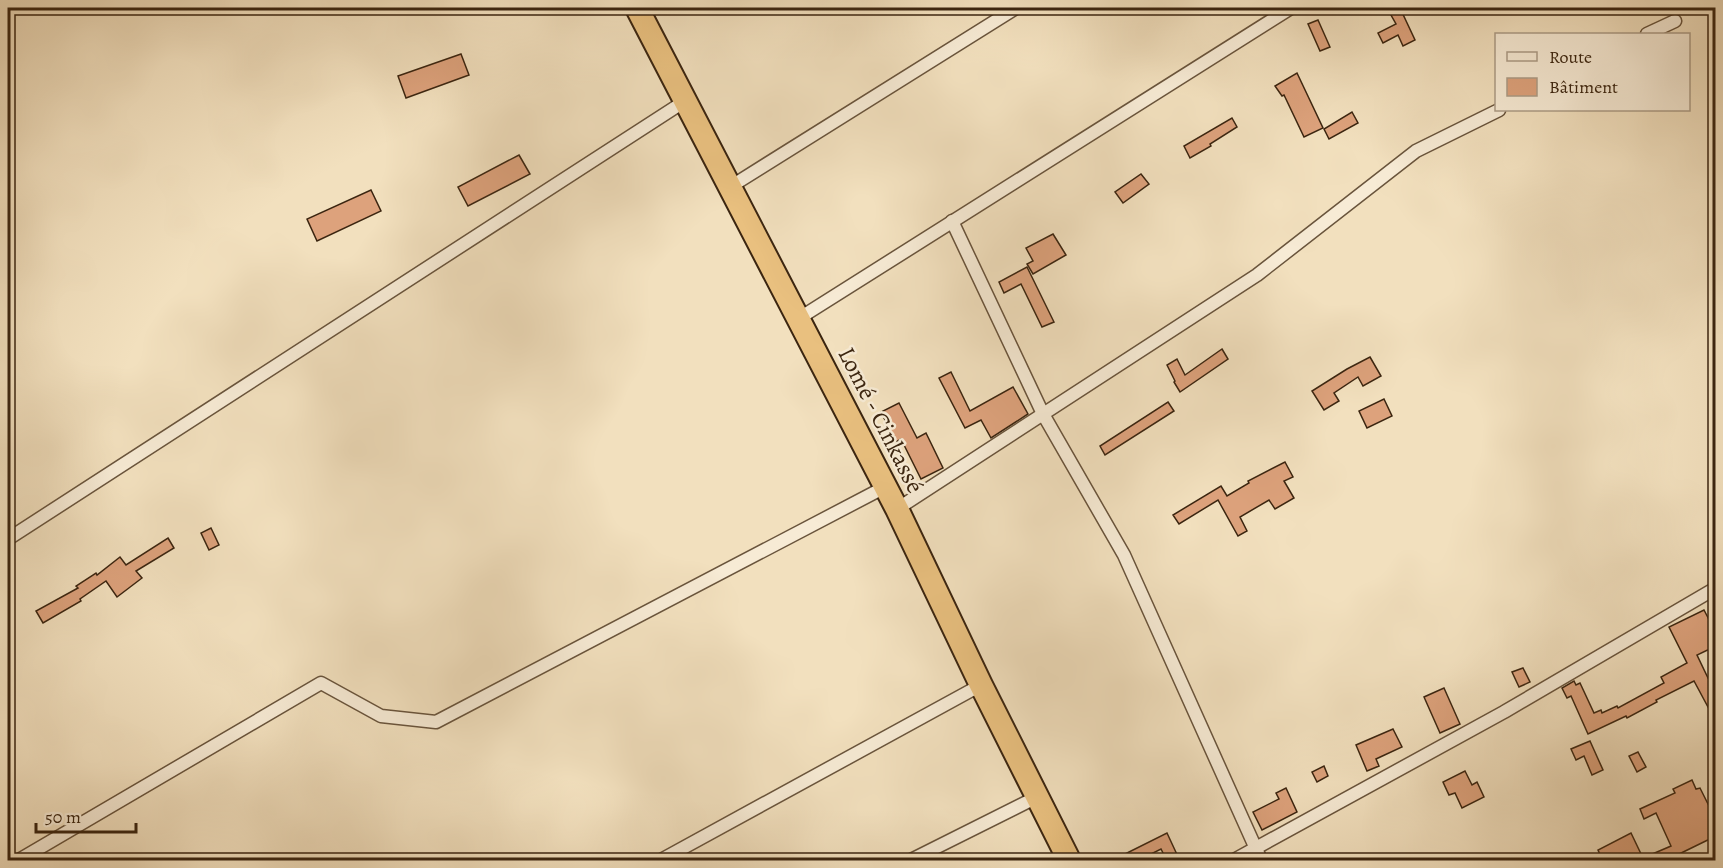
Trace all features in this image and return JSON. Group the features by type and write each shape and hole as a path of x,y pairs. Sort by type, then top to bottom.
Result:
{"highway":[{"name":"Lomé - Cinkassé","path":"637,8 897,509 1069,861"}],"street":[{"path":"730,187 1016,8"},
{"path":"798,319 1291,8"},
{"path":"1649,33 1675,21"},
{"path":"8,540 685,101"},
{"path":"897,509 1257,275 1416,151 1496,111"},
{"path":"952,221 1043,414 1124,555 1261,861"},
{"path":"19,861 321,682 381,716 436,722 885,487"},
{"path":"1234,861 1504,712 1716,588"},
{"path":"661,861 981,685"},
{"path":"911,861 1037,797"}],"building":[{"path":"1387,8 1400,8 1415,40 1403,46 1398,35 1383,43 1378,33 1396,24"},
{"path":"1318,20 1330,47 1320,51 1308,24"},
{"path":"461,54 469,75 406,98 398,76"},
{"path":"1297,73 1323,128 1304,137 1284,95 1282,96 1275,86"},
{"path":"1352,112 1358,123 1329,139 1324,129"},
{"path":"1232,118 1237,127 1190,158 1184,146"},
{"path":"519,155 530,174 468,206 458,187"},
{"path":"1141,174 1149,184 1123,203 1115,192"},
{"path":"371,190 381,211 317,241 307,219"},
{"path":"1053,234 1066,255 1033,274 1027,264 1033,261 1026,248"},
{"path":"1027,267 1054,322 1042,327 1021,284 1004,293 999,282"},
{"path":"1222,349 1228,359 1180,392 1167,365 1177,359 1185,375"},
{"path":"1370,357 1381,376 1363,386 1358,377 1334,393 1339,401 1324,410 1312,391"},
{"path":"951,372 970,411 1013,387 1028,414 991,438 981,420 965,428 939,378"},
{"path":"1384,399 1392,416 1367,428 1359,411"},
{"path":"1168,402 1174,411 1105,455 1100,446"},
{"path":"899,403 917,438 926,433 943,468 921,479 901,439 896,442 881,412"},
{"path":"1285,462 1293,477 1284,481 1294,498 1275,509 1269,500 1240,517 1247,531 1238,536 1218,500 1179,524 1173,515 1221,486 1227,496 1249,483 1248,481"},
{"path":"211,528 219,545 209,550 201,533"},
{"path":"168,538 174,548 136,571 142,578 117,597 106,581 80,599 81,601 43,623 36,611 78,588 76,586 96,573 97,575 120,557 126,565"},
{"path":"1704,610 1716,633 1716,646 1697,655 1708,678 1716,674 1716,722 1694,681 1627,718 1626,716 1588,734 1571,696 1567,698 1562,688 1574,681 1576,685 1580,683 1594,713 1601,710 1602,713 1617,706 1618,708 1664,683 1661,677 1687,663 1669,627"},
{"path":"1523,668 1530,682 1519,687 1512,672"},
{"path":"1444,688 1460,724 1440,733 1424,697"},
{"path":"1393,729 1402,747 1376,759 1379,766 1367,771 1356,745"},
{"path":"1590,741 1603,770 1592,775 1584,756 1576,760 1571,749"},
{"path":"1638,752 1646,767 1637,772 1629,756"},
{"path":"1324,766 1328,776 1317,782 1312,772"},
{"path":"1465,771 1472,785 1477,782 1484,797 1462,808 1455,793 1449,795 1443,782"},
{"path":"1692,780 1696,789 1700,788 1716,820 1716,836 1673,857 1674,861 1603,861 1598,850 1631,833 1643,858 1671,846 1656,813 1644,819 1640,809 1675,793 1673,789"},
{"path":"1286,788 1297,812 1262,830 1253,812 1279,799 1276,793"},
{"path":"1167,833 1180,861 1167,861 1161,849 1137,861 1111,861"}]}
